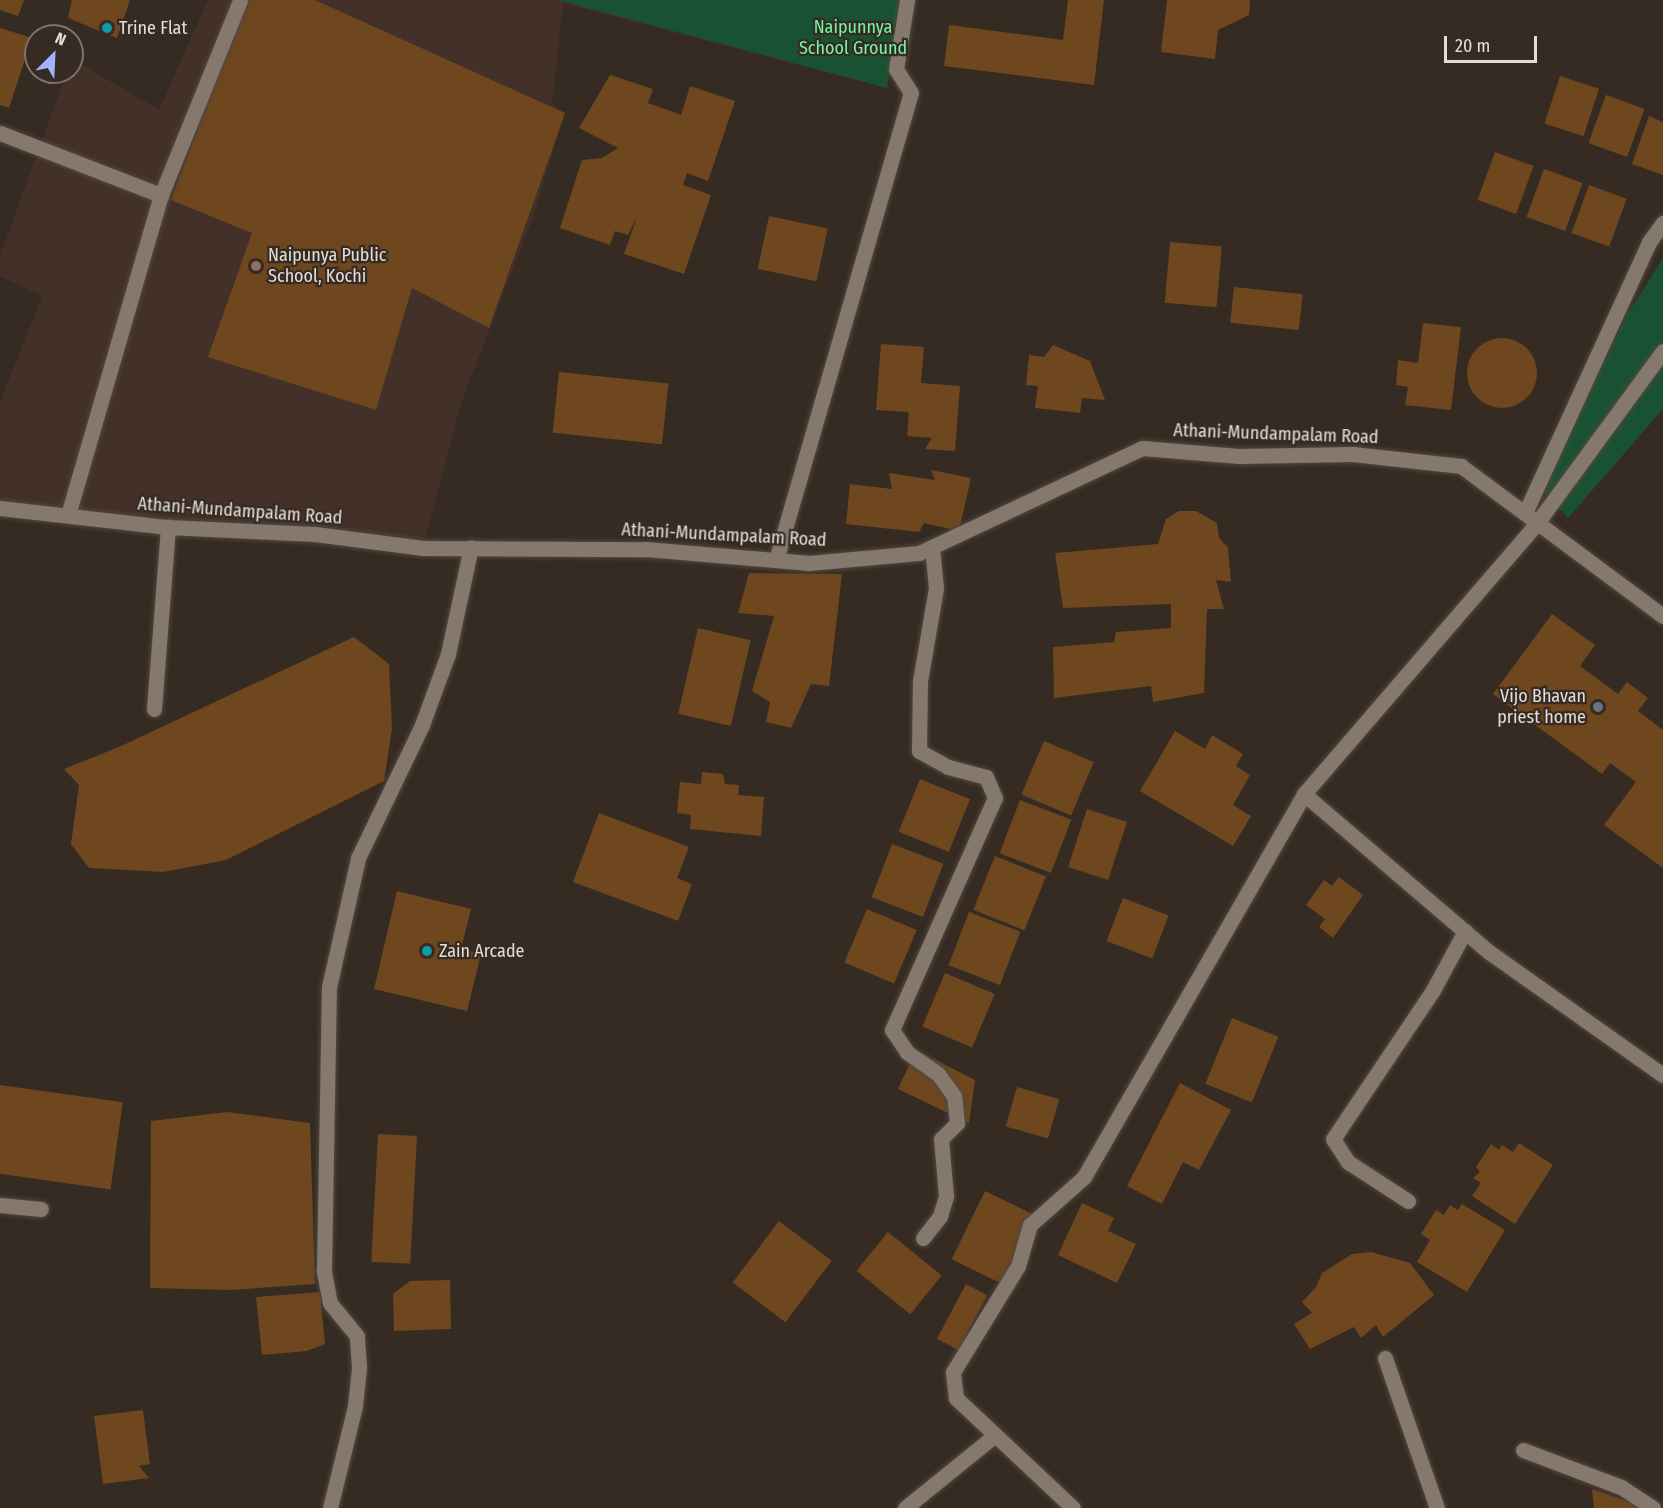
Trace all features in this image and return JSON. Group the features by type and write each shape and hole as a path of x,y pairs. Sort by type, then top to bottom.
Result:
{"street":[{"path":"68,515 161,195 240,0"},
{"path":"776,560 911,93 896,69 907,0"},
{"path":"0,133 161,195"},
{"path":"1531,518 1649,242 1663,223"},
{"path":"1073,1508 956,1398 954,1372 1018,1266 1030,1225 1084,1177 1304,794 1531,518 1663,351"},
{"name":"Athani-Mundampalam Road","path":"0,508 168,527 315,534 423,548 646,549 776,560 842,560 919,553 1142,448 1239,456 1353,454 1461,466 1663,616"},
{"path":"154,710 168,527"},
{"path":"330,1508 355,1406 359,1367 357,1336 330,1303 324,1271 329,987 358,858 426,715 448,654 471,547"},
{"path":"923,1238 940,1215 946,1196 941,1139 957,1123 954,1096 938,1074 907,1052 892,1030 995,798 986,777 948,767 919,751 920,681 936,588 932,547"},
{"path":"1304,794 1465,931 1663,1075"},
{"path":"1408,1201 1348,1162 1333,1139 1434,990 1465,931"},
{"path":"0,1205 41,1209"},
{"path":"1385,1358 1437,1508"},
{"path":"905,1508 995,1436"},
{"path":"1524,1450 1621,1487 1653,1508"}],"shaded area":[{"name":"Naipunya Public School, Kochi","path":"208,0 901,0 887,88 563,3 552,104 565,113 532,220 461,403 423,548 0,508 0,402 42,296 0,276 0,256 63,84 84,84 84,66 159,110"}],"green space":[{"name":"Naipunnya School Ground","path":"558,0 901,0 887,88"},
{"path":"1663,258 1663,409 1568,518 1542,490 1627,315"}],"building":[{"path":"0,0 24,0 18,16 0,10"},
{"name":"Trine Flat","path":"72,0 130,0 117,38 68,18"},
{"name":"Naipunya Public School, Kochi","path":"246,0 315,0 565,113 489,328 412,288 376,410 208,357 252,233 171,200"},
{"path":"1068,0 1104,0 1094,85 944,66 949,25 1063,40"},
{"path":"1167,0 1250,0 1249,15 1218,30 1215,59 1161,52"},
{"path":"0,28 24,36 24,62 9,108 0,105"},
{"path":"610,75 653,89 648,103 681,115 690,86 735,101 708,181 687,173 683,185 711,195 684,274 624,254 637,217 628,235 615,231 610,245 560,228 582,160 602,158 618,148 579,128"},
{"path":"1560,76 1599,89 1584,136 1545,124"},
{"path":"1606,95 1645,109 1627,157 1589,143"},
{"path":"1649,116 1663,122 1663,175 1632,164"},
{"path":"1495,152 1534,166 1516,214 1478,200"},
{"path":"1544,169 1583,183 1565,231 1527,217"},
{"path":"1589,185 1627,199 1609,247 1572,233"},
{"path":"769,216 828,228 816,281 758,269"},
{"path":"1170,242 1222,247 1216,307 1165,303"},
{"path":"1234,287 1303,294 1299,330 1230,323"},
{"path":"1423,323 1461,327 1451,410 1405,405 1408,387 1396,385 1398,360 1418,363"},
{"path":"1502,338 1515,341 1527,348 1534,360 1537,373 1534,386 1527,398 1515,405 1502,408 1489,405 1477,398 1470,386 1467,373 1470,360 1477,348 1489,341"},
{"path":"881,344 924,347 921,383 960,386 955,451 925,449 932,438 907,436 909,412 876,410"},
{"path":"1053,345 1090,361 1105,400 1082,398 1080,413 1035,408 1038,386 1026,385 1029,355 1044,357"},
{"path":"559,372 668,383 662,444 553,433"},
{"path":"931,470 971,478 959,531 924,523 919,532 846,524 850,484 892,489 889,473 935,480"},
{"path":"1179,511 1196,511 1217,523 1219,538 1228,548 1231,582 1216,580 1224,609 1207,609 1204,693 1153,702 1151,686 1054,698 1053,647 1114,642 1116,632 1171,628 1171,604 1063,608 1055,553 1158,544 1166,519"},
{"path":"749,573 842,574 829,686 811,684 791,728 766,722 770,702 752,691 774,616 738,613"},
{"path":"1552,614 1595,645 1580,666 1618,694 1627,682 1648,698 1638,711 1663,730 1663,868 1604,825 1636,782 1610,763 1602,774 1493,694"},
{"path":"698,628 751,640 731,726 678,714"},
{"path":"354,637 389,664 392,729 384,781 226,860 163,872 89,868 71,844 79,785 64,769 119,747"},
{"path":"1175,731 1205,749 1212,735 1243,754 1236,766 1250,775 1233,805 1251,816 1233,846 1140,791"},
{"path":"1044,741 1094,762 1071,815 1021,794"},
{"path":"702,772 723,774 725,784 739,785 738,795 764,797 761,836 690,829 691,815 677,813 680,782 701,784"},
{"path":"920,779 970,799 949,852 899,832"},
{"path":"1020,800 1071,820 1051,873 1000,853"},
{"path":"1087,809 1127,822 1108,880 1068,867"},
{"path":"599,813 689,847 677,878 692,884 678,921 573,882"},
{"path":"892,844 943,864 923,917 872,897"},
{"path":"995,856 1046,877 1024,930 973,910"},
{"path":"1339,877 1363,895 1333,938 1319,927 1325,919 1306,905 1324,880 1332,886"},
{"name":"Zain Arcade","path":"397,891 471,909 461,949 481,954 467,1011 374,989"},
{"path":"1123,898 1169,916 1152,959 1107,941"},
{"path":"867,909 917,930 894,983 844,962"},
{"path":"969,912 1020,932 1000,985 949,965"},
{"path":"945,973 995,994 972,1047 922,1026"},
{"path":"1232,1018 1278,1037 1252,1103 1205,1084"},
{"path":"916,1050 975,1080 969,1123 898,1089"},
{"path":"1180,1083 1231,1110 1199,1170 1183,1162 1162,1204 1127,1186"},
{"path":"0,1085 123,1102 111,1189 0,1174"},
{"path":"1017,1087 1059,1099 1048,1139 1006,1126"},
{"path":"227,1112 310,1123 315,1284 231,1290 150,1288 151,1121"},
{"path":"378,1134 417,1136 410,1264 371,1262"},
{"path":"1519,1143 1553,1165 1515,1224 1472,1196 1481,1183 1473,1178 1480,1172 1476,1167 1491,1144 1499,1150 1502,1145 1513,1152"},
{"path":"985,1191 1038,1217 1005,1285 952,1259"},
{"path":"1082,1203 1114,1218 1108,1231 1136,1244 1117,1283 1058,1255"},
{"path":"1462,1204 1505,1230 1467,1292 1417,1262 1430,1240 1421,1234 1436,1210 1444,1215 1450,1205 1458,1210"},
{"path":"779,1221 832,1261 785,1322 733,1282"},
{"path":"888,1232 942,1275 910,1314 857,1271"},
{"path":"1371,1252 1410,1263 1434,1295 1383,1337 1376,1325 1361,1338 1354,1327 1310,1349 1294,1324 1312,1313 1302,1302 1316,1287 1322,1273 1352,1254"},
{"path":"450,1280 451,1329 394,1331 393,1294 410,1281"},
{"path":"966,1284 987,1295 958,1350 937,1339"},
{"path":"320,1292 325,1344 307,1351 262,1355 256,1297"},
{"path":"143,1410 150,1464 139,1466 149,1478 103,1484 94,1416"},
{"path":"1592,1489 1647,1508 1594,1508"}],"place":[{"name":"Trine Flat","path":"107,28"},
{"name":"Naipunya Public School, Kochi","path":"256,266"},
{"name":"Vijo Bhavan priest home","path":"1598,707"},
{"name":"Zain Arcade","path":"427,951"}]}
